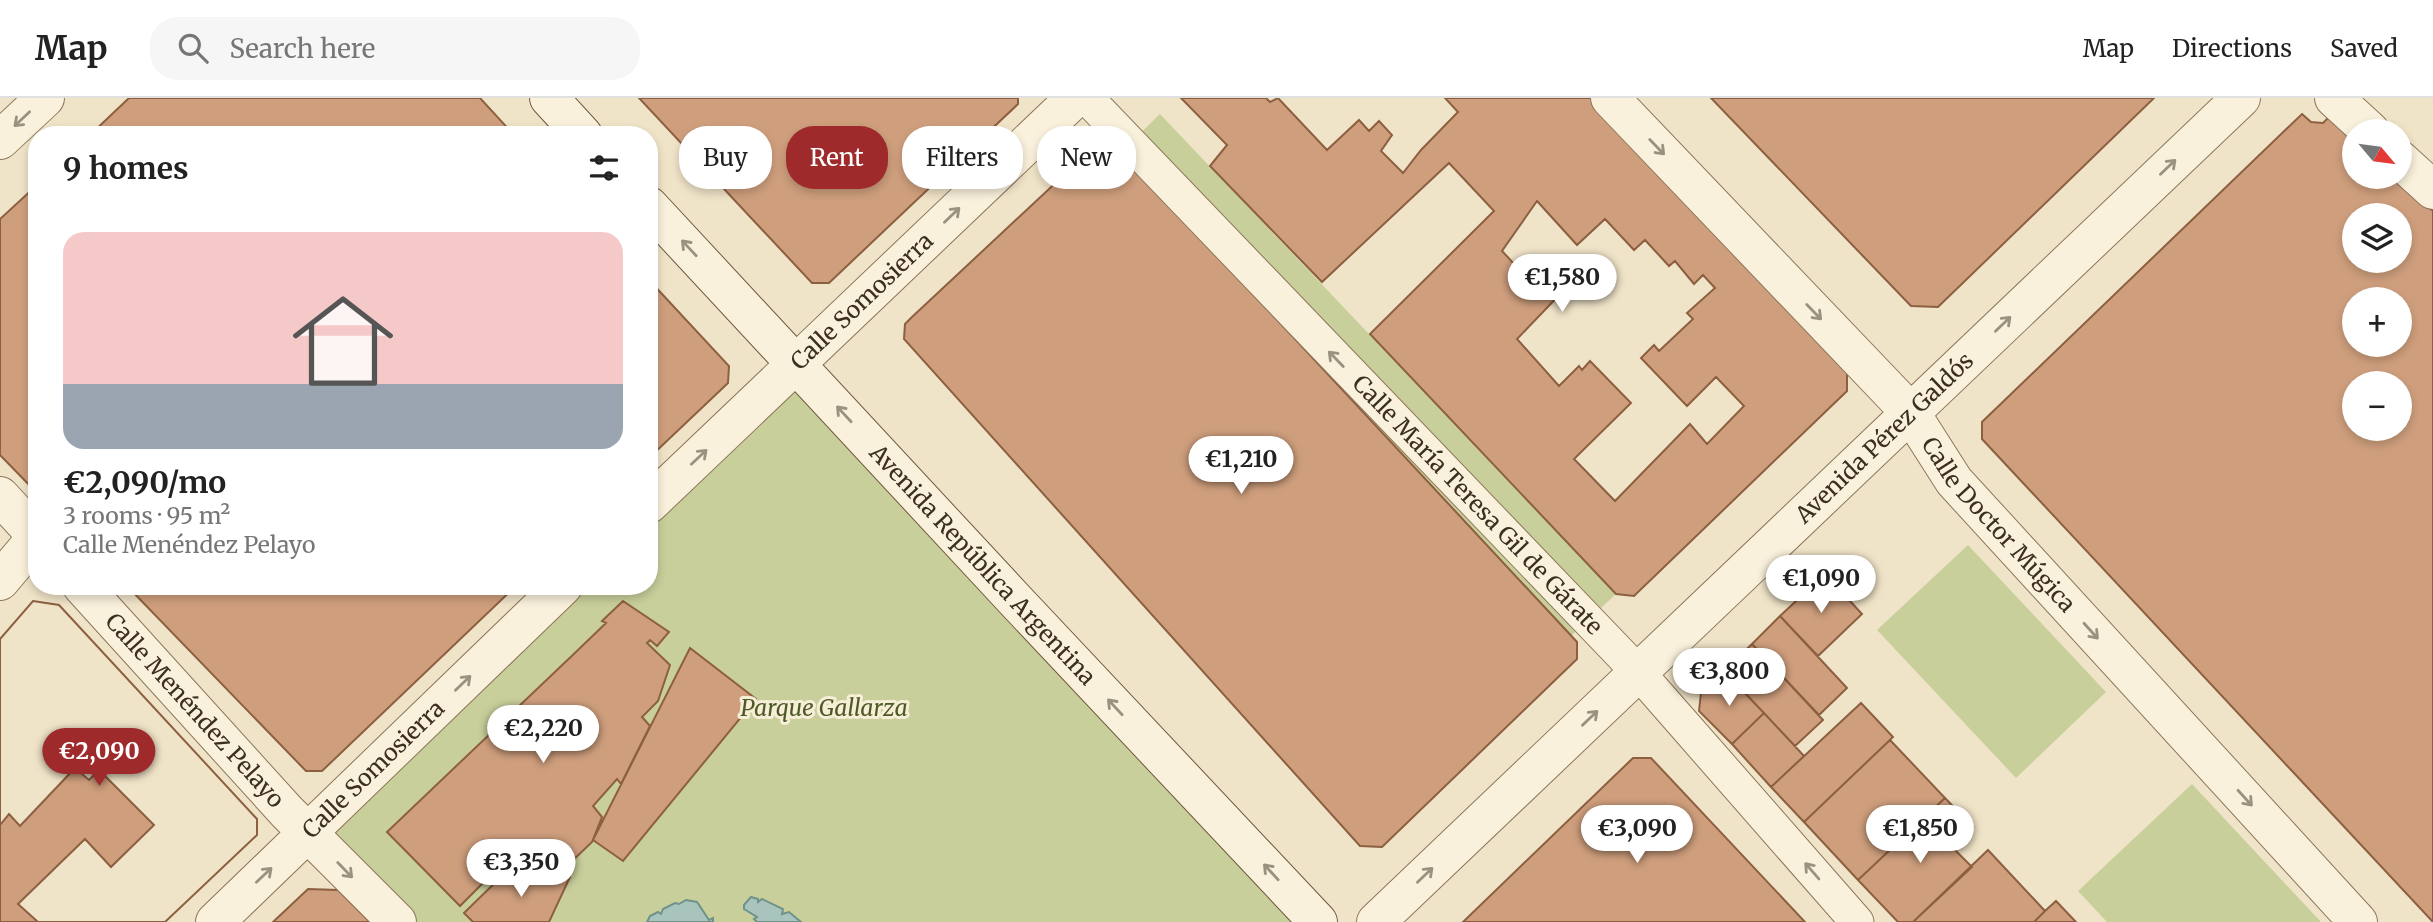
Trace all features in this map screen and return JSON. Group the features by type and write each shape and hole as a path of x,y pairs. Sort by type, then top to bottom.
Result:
{"street":[{"path":"0,140 45,98"},
{"path":"549,98 575,126"},
{"name":"Calle Somosierra","path":"658,495 1075,98"},
{"name":"Calle María Teresa Gil de Gárate","path":"1087,98 1639,672 1857,922"},
{"name":"Calle Doctor Múgica","path":"1610,98 1910,412 1954,481 2358,922"},
{"name":"Avenida Pérez Galdós","path":"1376,922 2241,98"},
{"path":"2334,98 2357,119"},
{"path":"2412,171 2433,190"},
{"name":"Avenida República Argentina","path":"658,216 1318,922"},
{"path":"0,496 28,527"},
{"path":"0,581 28,548"},
{"name":"Calle Menéndez Pelayo","path":"90,595 287,812 397,922"},
{"name":"Calle Somosierra","path":"215,922 555,595"}],"green space":[{"path":"1160,114 1616,594 1571,636 1136,168 1136,137"},
{"name":"Parque Gallarza","path":"796,363 1318,922 397,922 309,832 554,595 658,595 658,495"},
{"path":"1968,545 2106,692 2016,778 1877,630"},
{"path":"2192,784 2321,922 2107,922 2078,891"}],"water":[{"path":"751,897 758,899 758,902 762,899 783,909 782,914 789,912 801,922 757,922 754,919 757,917 744,909"},
{"path":"686,900 697,902 709,920 713,918 713,922 647,922 650,916 658,912 661,914 663,909"}],"building":[{"path":"129,98 480,98 506,126 99,126"},
{"path":"639,98 1018,98 1018,104 995,126 902,126 902,189 928,189 829,283 812,283 724,189 772,189 772,126 679,126 679,141"},
{"path":"1181,98 1266,98 1270,102 1278,98 1327,150 1359,120 1369,131 1379,121 1392,135 1381,151 1403,173 1458,112 1445,98 1595,98 1847,366 1847,391 1634,596 1616,594 1370,334 1494,211 1449,163 1322,282 1210,166 1227,145","holes":["1537,201 1577,245 1605,219 1634,250 1645,240 1669,266 1675,261 1694,284 1703,275 1715,288 1687,313 1693,319 1659,351 1654,345 1641,358 1687,406 1716,377 1744,406 1707,444 1690,424 1615,501 1574,459 1631,403 1590,361 1582,370 1579,366 1559,386 1517,339 1563,291 1542,272 1532,283 1502,251"]},
{"path":"1711,98 2154,98 1938,307 1911,306"},
{"path":"2302,114 2311,122 2323,123 2331,115 2342,125 2342,189 2410,189 2433,211 2433,922 1982,439 1982,422"},
{"path":"1136,168 1577,642 1577,659 1382,847 1360,846 904,339 905,324 1049,189 1136,189"},
{"path":"28,193 28,484 0,455 0,219"},
{"path":"658,290 729,366 728,383 658,449"},
{"path":"1825,574 1862,614 1818,656 1780,616"},
{"path":"136,595 507,595 322,771 306,771"},
{"path":"33,601 59,605 257,819 257,835 165,922 38,922 18,904 85,839 111,867 154,825 99,770 89,780 75,768 20,826 9,814 0,825 0,639"},
{"path":"33,601 59,605 257,819 257,835 165,922 0,922 0,639"},
{"path":"623,601 669,632 657,646 650,640 647,643 670,665 658,701 642,717 650,726 621,784 617,779 593,806 602,817 592,842 568,865 564,860 548,874 533,860 511,879 499,867 460,906 387,832 606,623 602,621"},
{"path":"1780,616 1847,688 1819,715 1752,644"},
{"path":"1752,644 1823,720 1795,746 1724,671"},
{"path":"690,648 756,699 623,861 593,840"},
{"path":"1724,671 1764,713 1732,744 1699,711 1701,693"},
{"path":"1861,703 1893,737 1804,822 1771,787"},
{"path":"1764,713 1804,756 1771,787 1732,744"},
{"path":"1890,740 1945,798 1858,880 1804,822"},
{"path":"1633,758 1651,758 1805,922 1463,922"},
{"path":"1945,798 1973,827 1952,847 1972,867 1913,922 1898,922 1858,880"},
{"path":"1988,850 2045,911 2034,922 1913,922"},
{"path":"559,864 570,877 549,922 473,922 464,913 505,873 517,885 533,869 544,879"},
{"path":"308,889 338,890 370,922 273,922"},
{"path":"2056,901 2076,922 2034,922 2045,911"}]}
